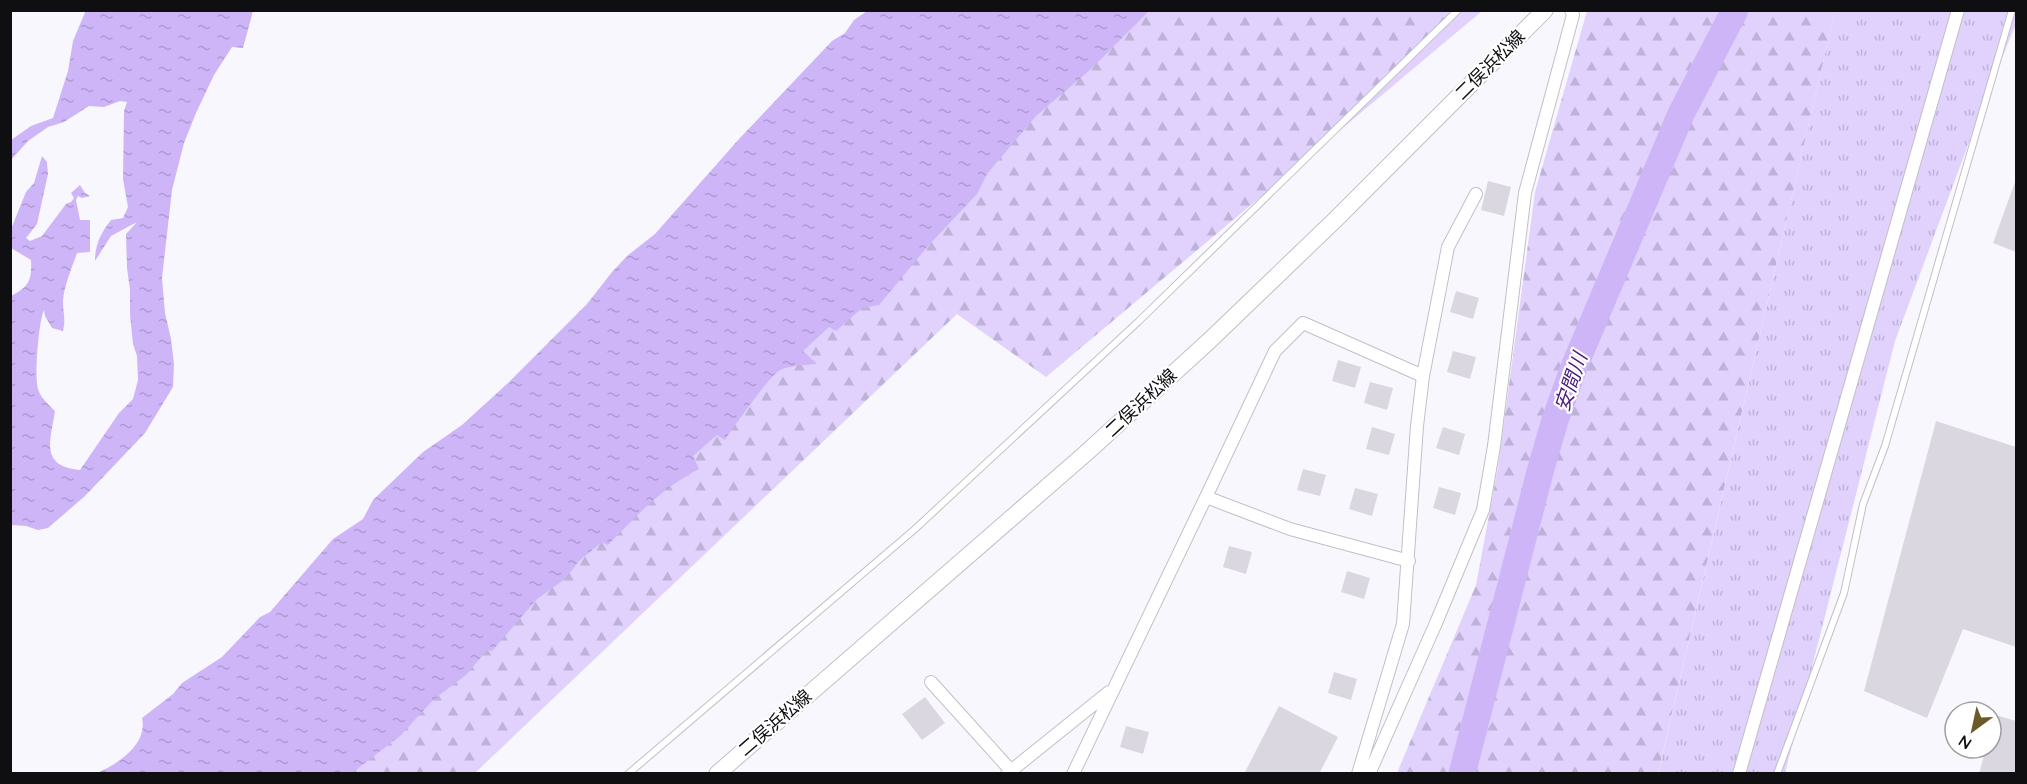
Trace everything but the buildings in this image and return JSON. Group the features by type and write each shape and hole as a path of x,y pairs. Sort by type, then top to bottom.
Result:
{"main road":[{"name":"二俣浜松線","path":"717,774 1085,454 1209,341 1336,219 1545,10"}],"street":[{"path":"1370,774 1483,510 1494,446 1525,193 1573,15 1571,10"},
{"path":"1739,774 1958,10"},
{"path":"1358,774 1403,624 1417,426 1423,376 1448,247 1476,194"},
{"path":"1073,774 1275,351 1303,323 1423,376"},
{"path":"1206,497 1290,529 1409,561"},
{"path":"931,682 1011,772 1113,690"}],"lane":[{"path":"628,774 923,521 1139,321 1458,10"},
{"path":"1777,774 1844,593 1863,504 1885,446 2012,10"}],"green space":[{"path":"1145,11 1482,11 1046,377 957,314 475,773 326,774"},
{"path":"1587,11 1835,11 1658,773 1397,773 1476,585 1498,467 1535,192"},
{"path":"1835,11 2016,11 2016,24 1990,86 1895,341 1785,773 1658,774"}],"water":[{"path":"86,10 253,11 243,48 232,47 214,75 196,113 184,143 172,190 162,278 165,313 174,364 173,387 145,433 85,496 48,528 38,530 11,525 11,296 26,286 30,278 31,260 11,248 11,229 26,192 34,183 42,156 47,162 48,174 37,224 26,238 30,241 42,236 66,204 74,198 71,193 80,185 90,196 82,198 78,196 76,200 80,220 90,220 90,252 77,253 68,277 63,301 63,331 52,328 44,310 39,336 38,389 55,411 50,442 53,458 67,468 80,470 119,413 133,399 138,380 137,356 133,344 130,315 126,234 137,222 111,236 95,261 97,244 104,230 111,220 123,218 128,207 123,179 124,111 127,102 120,101 104,107 89,106 64,122 48,127 28,141 11,160 11,140 31,126 53,118 68,71 73,41"},
{"path":"867,11 1149,11 1091,69 1036,116 987,174 977,194 928,246 879,305 862,308 836,331 829,327 803,351 817,364 789,367 775,374 725,440 717,435 693,456 699,469 662,493 608,545 602,542 579,561 565,579 537,599 492,651 487,650 466,675 433,700 401,735 352,773 97,773 130,752 140,736 143,727 142,718 173,694 182,683 222,657 260,617 270,612 333,539 363,519 373,500 423,452 462,425 508,383 587,304 627,256 655,234 739,139 832,41 845,33 854,20"}],"waterway":[{"name":"安間川","path":"1462,774 1555,420 1574,367 1681,114 1735,10"}]}
